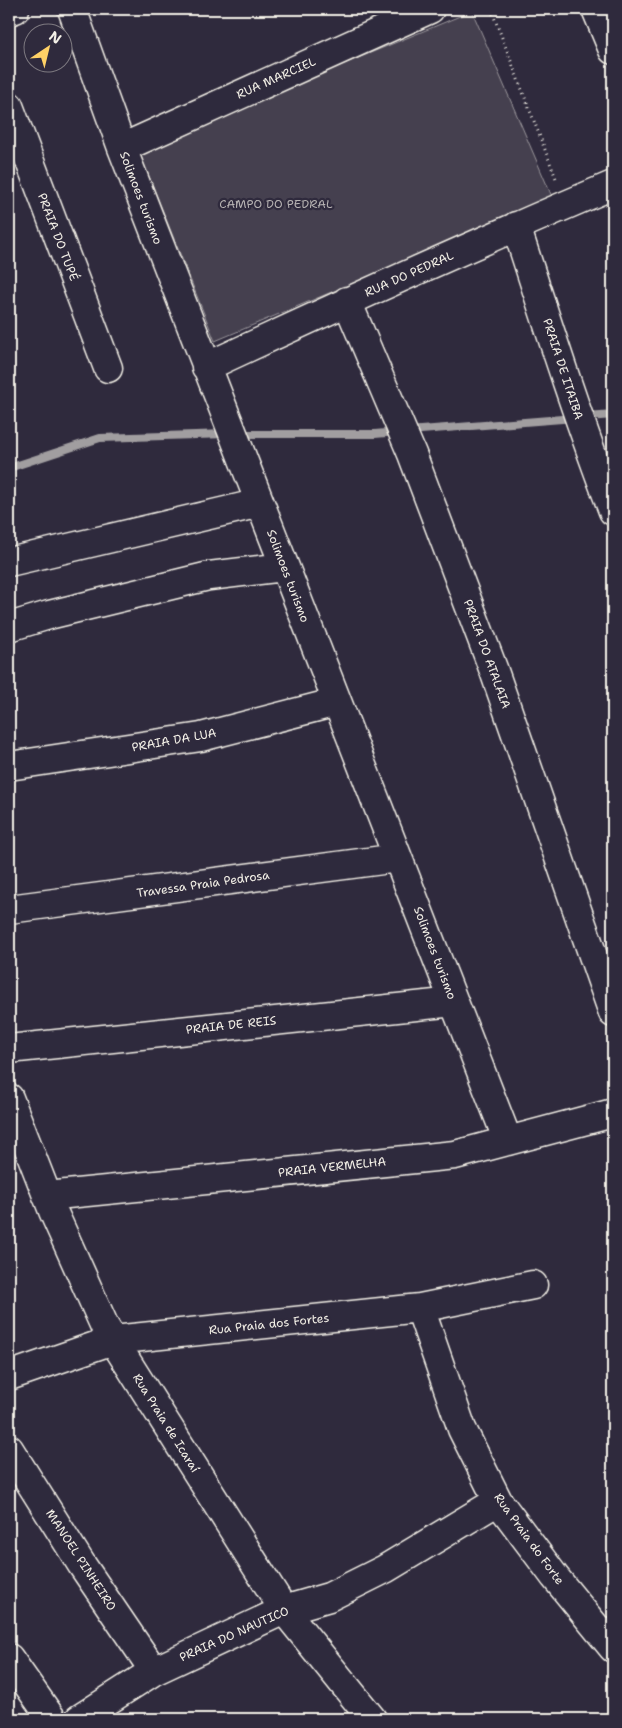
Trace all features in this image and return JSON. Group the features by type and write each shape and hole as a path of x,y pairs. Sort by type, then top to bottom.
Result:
{"street":[{"path":"9,11 15,9"},
{"name":"Solimoes turismo","path":"72,9 122,148 206,367 508,1141"},
{"name":"RUA MARCIEL","path":"122,148 430,9"},
{"path":"596,9 613,50"},
{"name":"PRAIA DO TUPÉ","path":"9,106 108,368"},
{"name":"RUA DO PEDRAL","path":"206,367 347,301 613,185"},
{"name":"PRAIA DE ITAIBA","path":"516,226 572,399 613,511"},
{"name":"PRAIA DO ATALAIA","path":"347,301 412,454 494,671 613,1012"},
{"path":"9,562 260,503"},
{"path":"9,627 49,615 209,576 284,567"},
{"name":"PRAIA DA LUA","path":"9,766 201,737 337,702"},
{"name":"Travessa Praia Pedrosa","path":"9,910 398,858"},
{"name":"PRAIA DE REIS","path":"9,1048 454,1002"},
{"name":"Rua Praia de Icaraí","path":"9,1098 47,1196 105,1327 284,1610 372,1719"},
{"name":"PRAIA VERMELHA","path":"47,1196 455,1155 613,1113"},
{"name":"Rua Praia dos Fortes","path":"9,1376 113,1340 420,1308 533,1285"},
{"name":"Rua Praia do Forte","path":"420,1308 462,1429 498,1501 555,1577 613,1648"},
{"name":"MANOEL PINHEIRO","path":"9,1449 82,1565 154,1671"},
{"name":"PRAIA DO NAUTICO","path":"79,1719 154,1671 284,1610 329,1597 385,1569 498,1501"},
{"path":"9,1658 52,1719"}],"path":[{"path":"491,9 566,205"}],"green space":[{"name":"CAMPO DO PEDRAL","path":"472,11 553,199 215,341 138,149"}],"waterway":[{"path":"408,431 613,415"},
{"path":"239,434 375,434 397,432"},
{"path":"9,468 100,438 227,434"}]}
